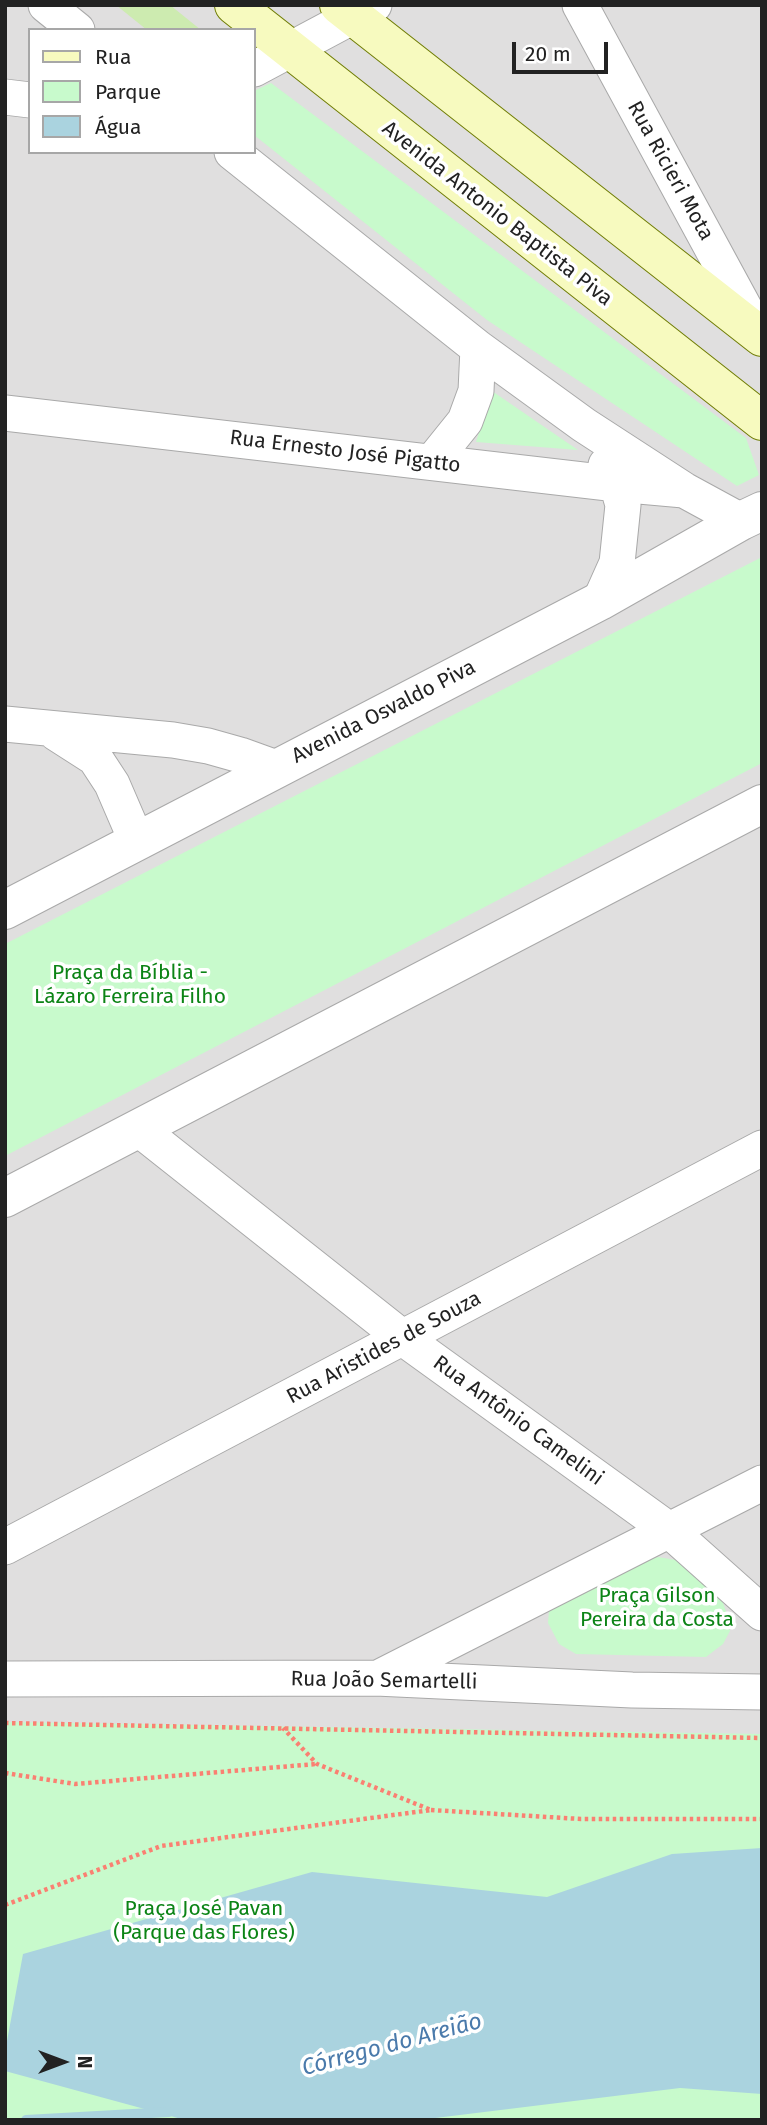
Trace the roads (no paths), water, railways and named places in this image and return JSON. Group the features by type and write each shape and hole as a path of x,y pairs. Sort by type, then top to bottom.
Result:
{"main road":[{"name":"Avenida Antonio Baptista Piva","path":"234,5 762,421"},
{"path":"356,9 761,337"}],"street":[{"path":"46,5 75,28"},
{"name":"Rua Ricieri Mota","path":"580,5 761,337"},
{"path":"256,68 356,9"},
{"path":"5,97 28,100"},
{"path":"235,154 478,348 584,425 684,490 752,516"},
{"path":"432,462 465,421 476,391 478,348"},
{"name":"Rua Ernesto José Pigatto","path":"5,413 684,490"},
{"path":"584,425 617,484 622,505 617,564 600,601"},
{"name":"Avenida Osvaldo Piva","path":"5,910 600,601 752,516"},
{"path":"5,724 173,740 208,746 276,768"},
{"path":"50,729 95,758 112,784 137,842"},
{"path":"5,1198 762,804"},
{"name":"Rua Antônio Camelini","path":"139,1129 403,1338 669,1530 762,1613"},
{"name":"Rua Aristides de Souza","path":"5,1547 762,1148"},
{"path":"376,1678 762,1483"},
{"name":"Rua João Semartelli","path":"5,1679 376,1678 632,1690 762,1692"}],"water":[{"path":"762,1848 762,2094 680,2088 419,2120 185,2120 5,2071 5,2052 23,1954 312,1872 547,1897 672,1854"}],"waterway":[{"name":"Córrego do Areião","path":"26,2120 169,2112"}],"park label":[{"name":"Praça da Bíblia - Lázaro Ferreira Filho","path":"130,985"},
{"name":"Praça Gilson Pereira da Costa","path":"657,1608"},
{"name":"Praça José Pavan (Parque das Flores)","path":"204,1921"}]}
